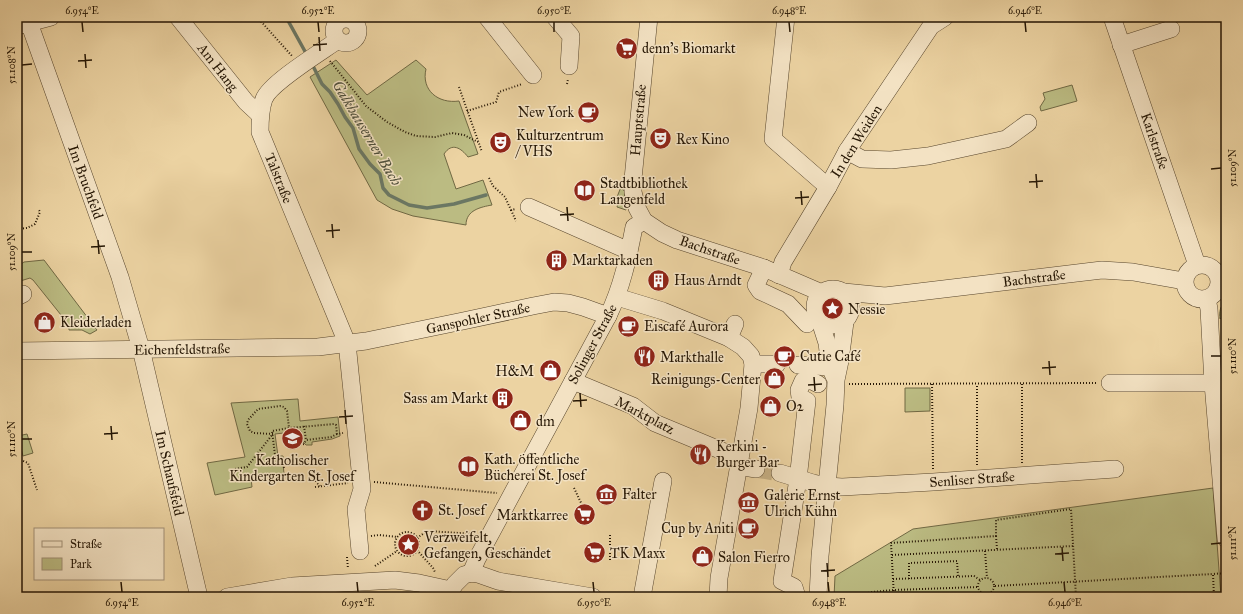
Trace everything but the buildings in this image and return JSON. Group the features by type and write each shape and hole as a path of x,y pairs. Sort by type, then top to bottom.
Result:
{"street":[{"path":"24,22 51,17"},
{"name":"Am Hang","path":"178,17 246,102 260,115"},
{"path":"487,17 531,78"},
{"path":"555,17 571,36 569,66"},
{"name":"Hauptstraße","path":"644,221 637,208 633,192 633,179 649,17"},
{"path":"786,17 774,140 828,187"},
{"name":"Karlstraße","path":"1112,17 1197,265"},
{"path":"338,19 361,21 355,39 347,43 338,40 334,34 338,19"},
{"name":"In den Weiden","path":"814,318 760,291 756,285 784,262 848,151 935,20"},
{"name":"Im Bruchfeld","path":"24,22 120,277 141,349"},
{"path":"1121,45 1171,29"},
{"name":"Talstraße","path":"338,40 275,84 264,98 260,115 260,132 347,343 362,490 356,510 360,551"},
{"path":"848,151 862,159 891,160 928,156 1006,139 1028,123"},
{"path":"529,206 629,251"},
{"name":"Solinger Straße","path":"445,591 464,575 471,573 608,316 617,297 634,228 644,221"},
{"name":"Bachstraße","path":"644,221 662,233 677,240 771,272 822,293"},
{"path":"1197,265 1208,266 1214,270 1222,287 1207,299 1194,298 1185,288 1184,280 1186,275 1190,269 1197,265"},
{"name":"Bachstraße","path":"844,292 885,296 1102,270 1133,272 1184,280"},
{"name":"Bachstraße","path":"771,272 814,318"},
{"path":"818,597 820,556 835,404 834,377 827,343 814,318 816,302 822,293 833,289 844,292 848,296 851,304 840,361 834,377"},
{"name":"Bachstraße","path":"847,319 867,304 885,296"},
{"path":"617,297 732,331 751,356 753,364 749,408 719,578 718,597"},
{"path":"1207,299 1209,309 1213,383 1222,447 1226,538"},
{"name":"Ganspohler Straße","path":"347,343 366,341 554,302 568,303 608,316"},
{"path":"814,318 827,325 835,326 847,319"},
{"name":"Eichenfeldstraße","path":"17,351 318,347 347,343"},
{"name":"Im Schaufsfeld","path":"141,349 199,597"},
{"path":"753,364 777,364"},
{"path":"798,365 834,377"},
{"path":"797,597 794,587 782,581 798,479 807,401 800,397 799,390 803,381 812,380 818,384"},
{"name":"Marktplatz","path":"573,381 633,406 654,423 756,469"},
{"path":"1110,383 1213,383"},
{"name":"Senliser Straße","path":"780,473 828,486 842,487 1115,469"},
{"path":"642,597 663,482"},
{"path":"471,573 544,593 593,597"},
{"path":"227,597 286,587 395,580 445,591"}],"path":[{"path":"257,17 300,66"},
{"path":"322,51 366,106 387,122 404,132 416,136 435,137 452,133 464,135 478,142"},
{"path":"468,111 496,102 499,92 531,78"},
{"path":"459,87 482,152"},
{"path":"489,178 493,186 505,197 506,200"},
{"path":"17,229 27,228 35,224 40,212 39,210"},
{"path":"511,210 516,221"},
{"path":"834,377 932,384 1110,383"},
{"path":"932,384 933,482"},
{"path":"977,479 978,384"},
{"path":"1022,384 1022,476"},
{"path":"273,434 254,433 250,431 247,424 258,409 284,406 288,411 289,428"},
{"path":"235,469 247,467 273,434 272,431 304,426 334,424 336,425 336,434"},
{"path":"304,426 306,440"},
{"path":"300,445 304,444 306,440 332,437 336,434 344,432"},
{"path":"273,434 275,456 284,461 284,468"},
{"path":"17,448 21,460 28,463 37,490"},
{"path":"315,475 316,482 320,486"},
{"path":"315,487 361,481 512,494"},
{"path":"574,488 584,509"},
{"path":"997,550 996,520 1071,509 1076,597"},
{"path":"417,538 427,531 490,535"},
{"path":"408,533 417,538 417,550 411,555 407,556 400,554 397,551 395,544 401,534 408,533"},
{"path":"610,535 610,562"},
{"path":"894,597 891,543 996,536"},
{"path":"892,555 1073,546"},
{"path":"417,550 434,568 436,577 445,591"},
{"path":"985,550 987,578"},
{"path":"374,568 397,551"},
{"path":"909,579 909,563 958,561 958,576"},
{"path":"995,586 1226,573"},
{"path":"1213,574 1214,597"},
{"path":"893,579 958,576 974,576 980,580 987,578 993,581 995,586 993,591 988,596 981,592 978,587 980,580"},
{"path":"859,597 870,592 978,587"}],"green space":[{"path":"336,60 367,95 416,60 426,69 426,83 433,94 444,100 459,101 478,154 468,157 459,149 453,147 447,150 444,154 456,189 483,180 492,205 479,208 471,213 466,225 413,216 392,209 377,200 310,77"},
{"path":"1072,85 1077,101 1041,111 1040,107 1045,99 1043,93"},
{"path":"623,182 623,190 625,191 624,203 626,210 617,207 618,203 615,202"},
{"path":"44,260 97,330 90,334 82,330 69,330 69,325 33,280 30,278 17,282 17,267 24,262"},
{"path":"834,298 841,301 844,308 841,315 834,318 827,315 824,308 827,301"},
{"path":"1226,301 1226,314 1220,319 1220,309"},
{"path":"905,388 930,388 930,411 905,412"},
{"name":"Katholischer Kindergarten St. Josef","path":"298,399 300,421 338,417 340,436 332,439 312,442 312,445 306,445 302,441 301,431 275,434 278,456 283,456 284,474 251,478 252,487 215,495 207,463 245,457 231,403"},
{"path":"27,434 33,453 23,456 18,436"},
{"path":"1213,488 1221,597 834,597 835,576 913,529"}],"waterway":[{"name":"Galkhauserner Bach","path":"286,17 307,55"},
{"name":"Galkhauserner Bach","path":"312,64 322,84 330,92 353,128 359,149 370,164 380,174 383,188 389,195 409,205 427,208 454,204 486,195"}],"tunnel":[{"path":"756,469 780,473"}],"place":[{"name":"denn's Biomarkt","path":"627,48"},
{"name":"New York","path":"589,112"},
{"name":"Rex Kino","path":"661,139"},
{"name":"Kulturzentrum / VHS","path":"501,143"},
{"name":"Stadtbibliothek Langenfeld","path":"584,191"},
{"name":"Marktarkaden","path":"556,260"},
{"name":"Haus Arndt","path":"659,280"},
{"name":"Nessie","path":"833,309"},
{"name":"Kleiderladen","path":"45,322"},
{"name":"Eiscafé Aurora","path":"629,326"},
{"name":"Cutie Café","path":"784,356"},
{"name":"Markthalle","path":"644,357"},
{"name":"H&M","path":"550,371"},
{"name":"Reinigungs-Center","path":"775,379"},
{"name":"Sass am Markt","path":"503,398"},
{"name":"O2","path":"770,406"},
{"name":"dm","path":"521,421"},
{"name":"Katholischer Kindergarten St. Josef","path":"292,438"},
{"name":"Kerkini - Burger Bar","path":"701,454"},
{"name":"Kath. öffentliche Bücherei St. Josef","path":"468,467"},
{"name":"Falter","path":"606,494"},
{"name":"Galerie Ernst Ulrich Kühn","path":"748,503"},
{"name":"St. Josef","path":"422,510"},
{"name":"Marktkarree","path":"584,515"},
{"name":"Cup by Aniti","path":"749,528"},
{"name":"Verzweifelt, Gefangen, Geschändet","path":"408,545"},
{"name":"TK Maxx","path":"595,553"},
{"name":"Salon Fierro","path":"703,557"}]}
